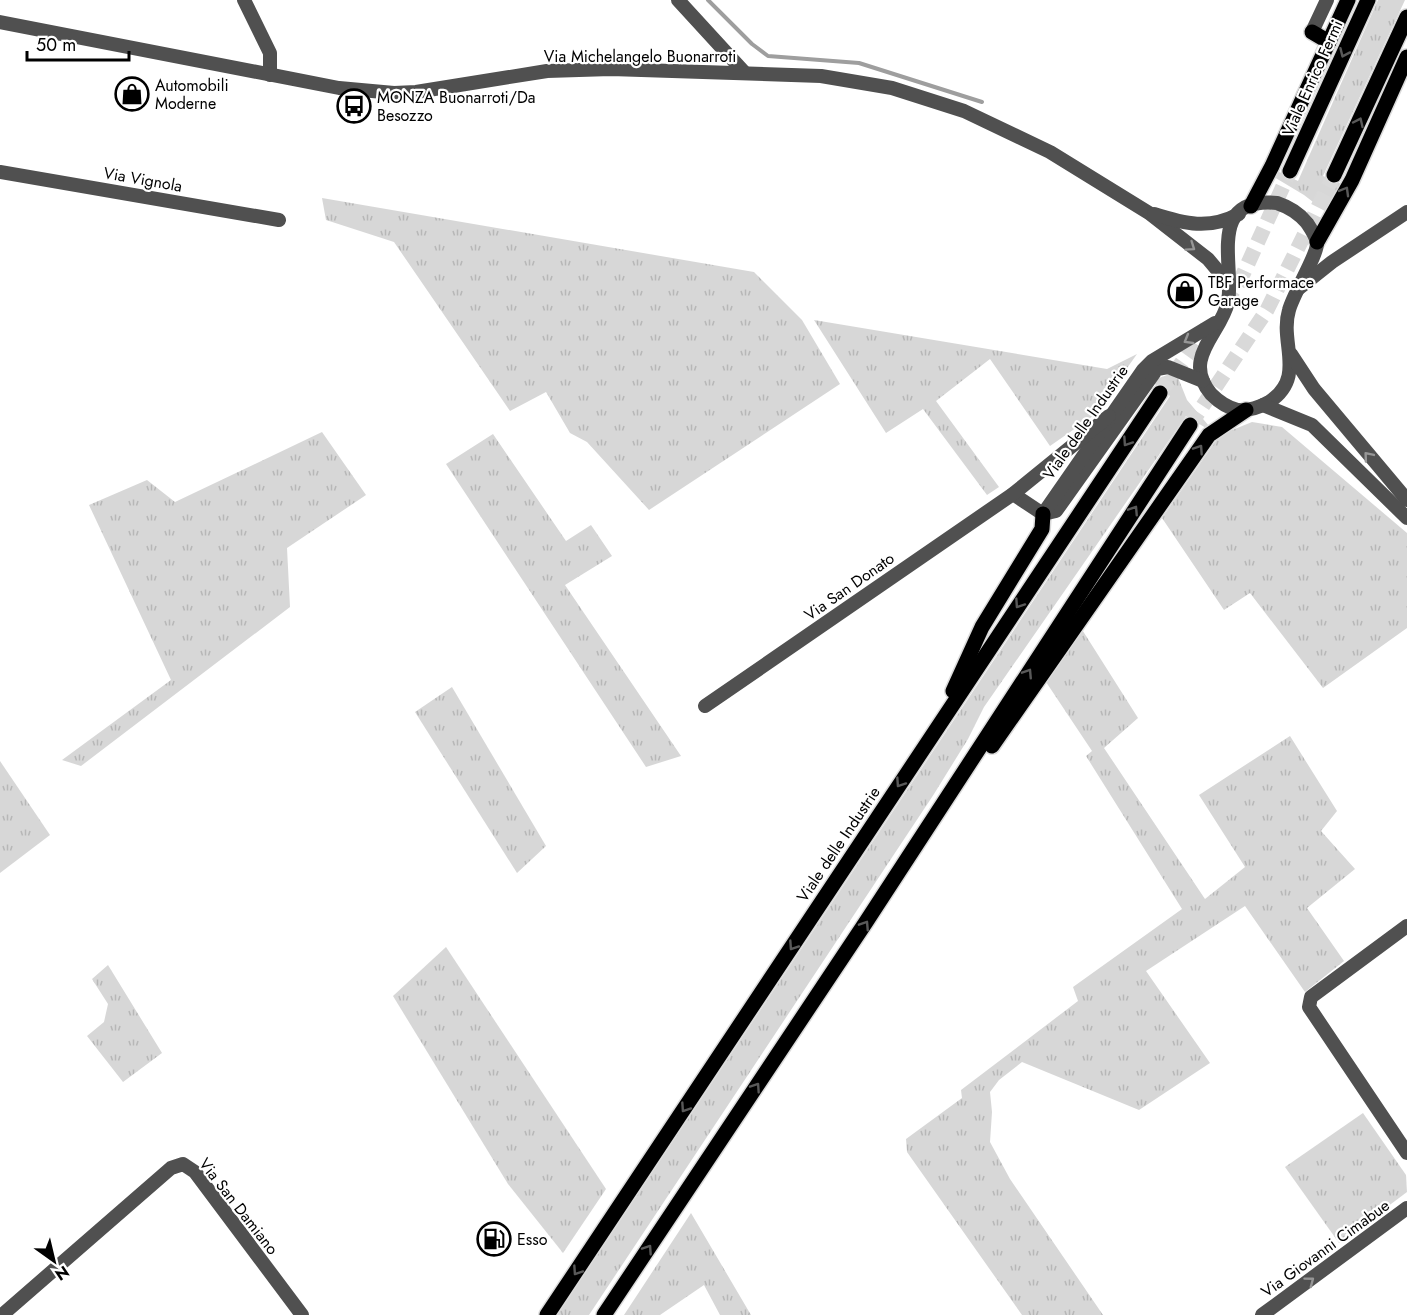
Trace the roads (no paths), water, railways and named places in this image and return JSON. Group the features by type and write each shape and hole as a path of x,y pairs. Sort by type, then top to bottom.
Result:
{"main road":[{"path":"1246,210 1348,0"},
{"name":"Viale Enrico Fermi","path":"1290,171 1368,0"},
{"path":"1334,175 1407,17"},
{"path":"1312,32 1329,42"},
{"path":"1317,245 1352,180 1407,57"},
{"name":"Viale delle Industrie","path":"547,1315 1160,393"},
{"path":"961,775 989,750 1209,435 1246,410"},
{"path":"604,1315 866,922 1190,424"},
{"path":"933,735 982,627 1042,529 1043,514"}],"street":[{"path":"244,0 270,53 270,75"},
{"path":"678,0 744,72"},
{"name":"Viale Enrico Fermi","path":"1312,32 1327,0"},
{"name":"Via Michelangelo Buonarroti","path":"0,22 339,88 394,93 575,69 744,72 821,76 892,88 964,111 1050,152 1149,213 1208,259 1229,284"},
{"name":"Via Vignola","path":"0,172 279,220"},
{"path":"1203,381 1202,354 1228,301 1226,242 1229,229 1246,210 1270,203 1289,208 1306,223 1317,245 1333,254 1349,250"},
{"name":"Via Michelangelo Buonarroti","path":"1149,213 1199,226 1222,221 1246,210"},
{"path":"1296,291 1349,250 1407,212"},
{"path":"1317,245 1296,291 1287,318 1287,338 1291,353 1303,374 1331,411 1407,500"},
{"name":"Viale delle Industrie","path":"1043,514 1109,416 1152,361 1202,332 1222,317"},
{"path":"1013,494 1043,514 1050,514 1061,507 1157,369 1168,367 1203,381 1217,400 1238,410 1246,410 1263,405 1284,388 1288,379 1291,353"},
{"path":"1263,405 1312,425 1407,518"},
{"name":"Via San Donato","path":"705,706 1013,494 1109,416"},
{"path":"1407,926 1311,997 1309,1007 1407,1153"},
{"name":"Via San Damiano","path":"2,1315 171,1168 183,1164 191,1168 302,1315"},
{"name":"Via Giovanni Cimabue","path":"1262,1315 1407,1208"}],"waterway":[{"path":"708,0 752,44 768,56 859,63 982,102"}],"tunnel":[{"path":"1225,303 1240,281 1290,171"},
{"path":"1190,425 1267,310 1334,175"},
{"path":"1160,393 1207,327"}],"place":[{"name":"Automobili Moderne","path":"132,94"},
{"name":"MONZA Buonarroti/Da Besozzo","path":"354,106"},
{"name":"TBF Performace Garage","path":"1185,291"},
{"name":"Esso","path":"494,1239"}]}
